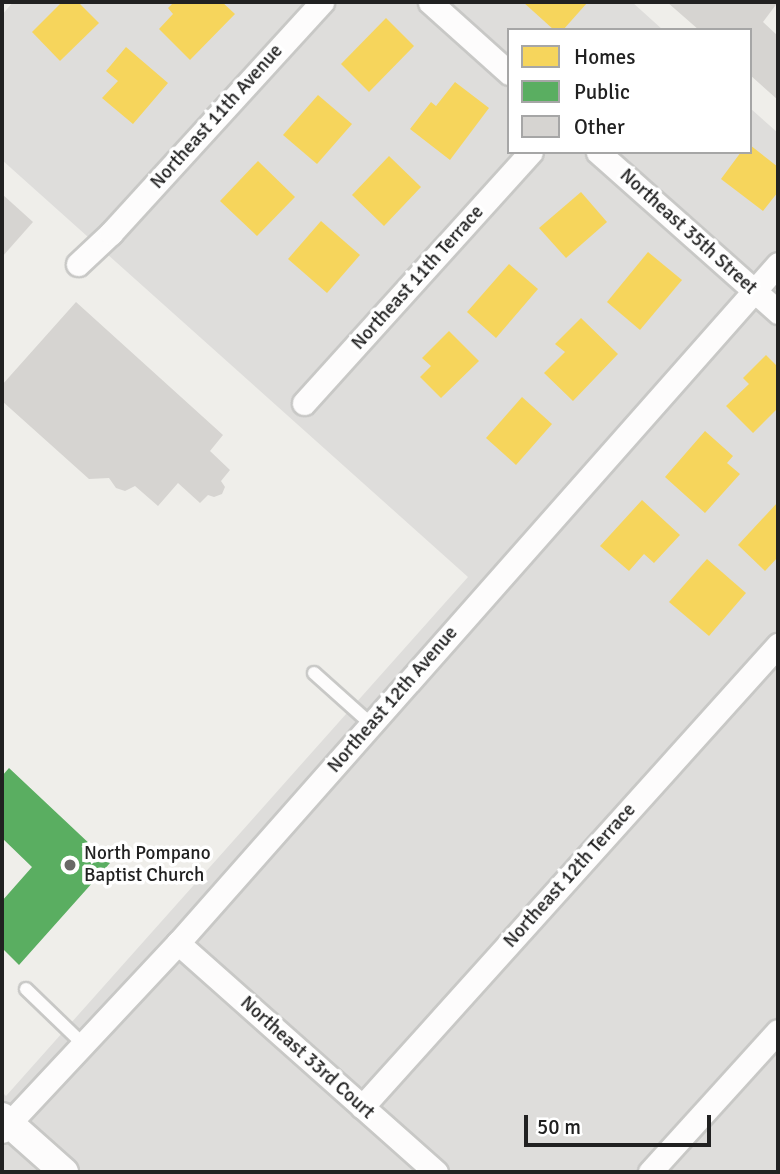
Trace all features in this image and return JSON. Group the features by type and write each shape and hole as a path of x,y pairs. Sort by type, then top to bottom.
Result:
{"street":[{"name":"Northeast 11th Avenue","path":"78,264 111,233 322,2"},
{"path":"430,2 507,70"},
{"name":"Northeast 11th Terrace","path":"304,403 529,154"},
{"name":"Northeast 35th Street","path":"600,154 778,312"},
{"name":"Northeast 12th Avenue","path":"4,1124 178,943 778,264"},
{"name":"Northeast 12th Terrace","path":"362,1107 778,645"},
{"name":"Northeast 33rd Court","path":"178,943 436,1172"},
{"path":"650,1172 778,1031"},
{"path":"4,1124 64,1172"}],"lane":[{"path":"314,673 371,724"},
{"path":"26,989 83,1044"}],"shaded area":[{"path":"13,2 632,2 661,28 507,28 507,154 752,154 752,110 778,133 778,1172 2,1172 2,1092 6,1096 468,577 2,160 2,15"}],"building: Homes":[{"path":"62,2 78,2 99,23 60,61 32,32"},
{"path":"174,2 222,2 235,14 190,60 159,29 173,14 168,8"},
{"path":"523,2 587,3 565,28 552,28"},
{"path":"386,18 414,46 369,92 341,64"},
{"path":"126,47 168,83 133,124 102,98 118,81 106,71"},
{"path":"455,82 489,108 450,160 410,129 431,102 436,106"},
{"path":"318,95 352,124 317,164 283,135"},
{"path":"752,147 778,167 778,192 763,211 721,179 740,154 752,154"},
{"path":"389,156 421,187 384,226 352,195"},
{"path":"258,161 295,197 257,236 220,201"},
{"path":"581,192 607,222 566,258 539,228"},
{"path":"321,221 360,255 327,293 288,259"},
{"path":"648,252 682,280 640,330 607,302"},
{"path":"509,264 538,289 496,338 467,312"},
{"path":"581,318 618,354 573,401 544,373 565,352 555,344"},
{"path":"449,331 479,361 441,398 420,377 431,366 422,358"},
{"path":"766,355 778,367 778,408 753,433 726,406 749,384 743,378"},
{"path":"522,397 552,424 516,465 486,438"},
{"path":"705,431 733,456 727,463 740,474 705,513 665,477"},
{"path":"642,500 680,535 654,563 644,554 629,571 600,546"},
{"path":"778,502 778,557 765,571 738,545"},
{"path":"707,559 746,593 709,636 669,602"}],"building: Public":[{"name":"North Pompano Baptist Church","path":"9,768 110,863 19,965 2,948 2,901 32,867 2,838 2,776"}],"building: Other":[{"path":"667,2 778,2 763,22 778,36 778,100 752,77 752,28 697,28"},
{"path":"2,194 33,222 2,257"},
{"path":"76,302 223,435 210,451 230,470 221,481 225,487 222,494 214,497 208,495 200,503 178,483 158,506 135,486 125,491 116,488 109,478 89,479 2,401 2,385"}],"place":[{"name":"North Pompano Baptist Church","path":"70,865"}]}
